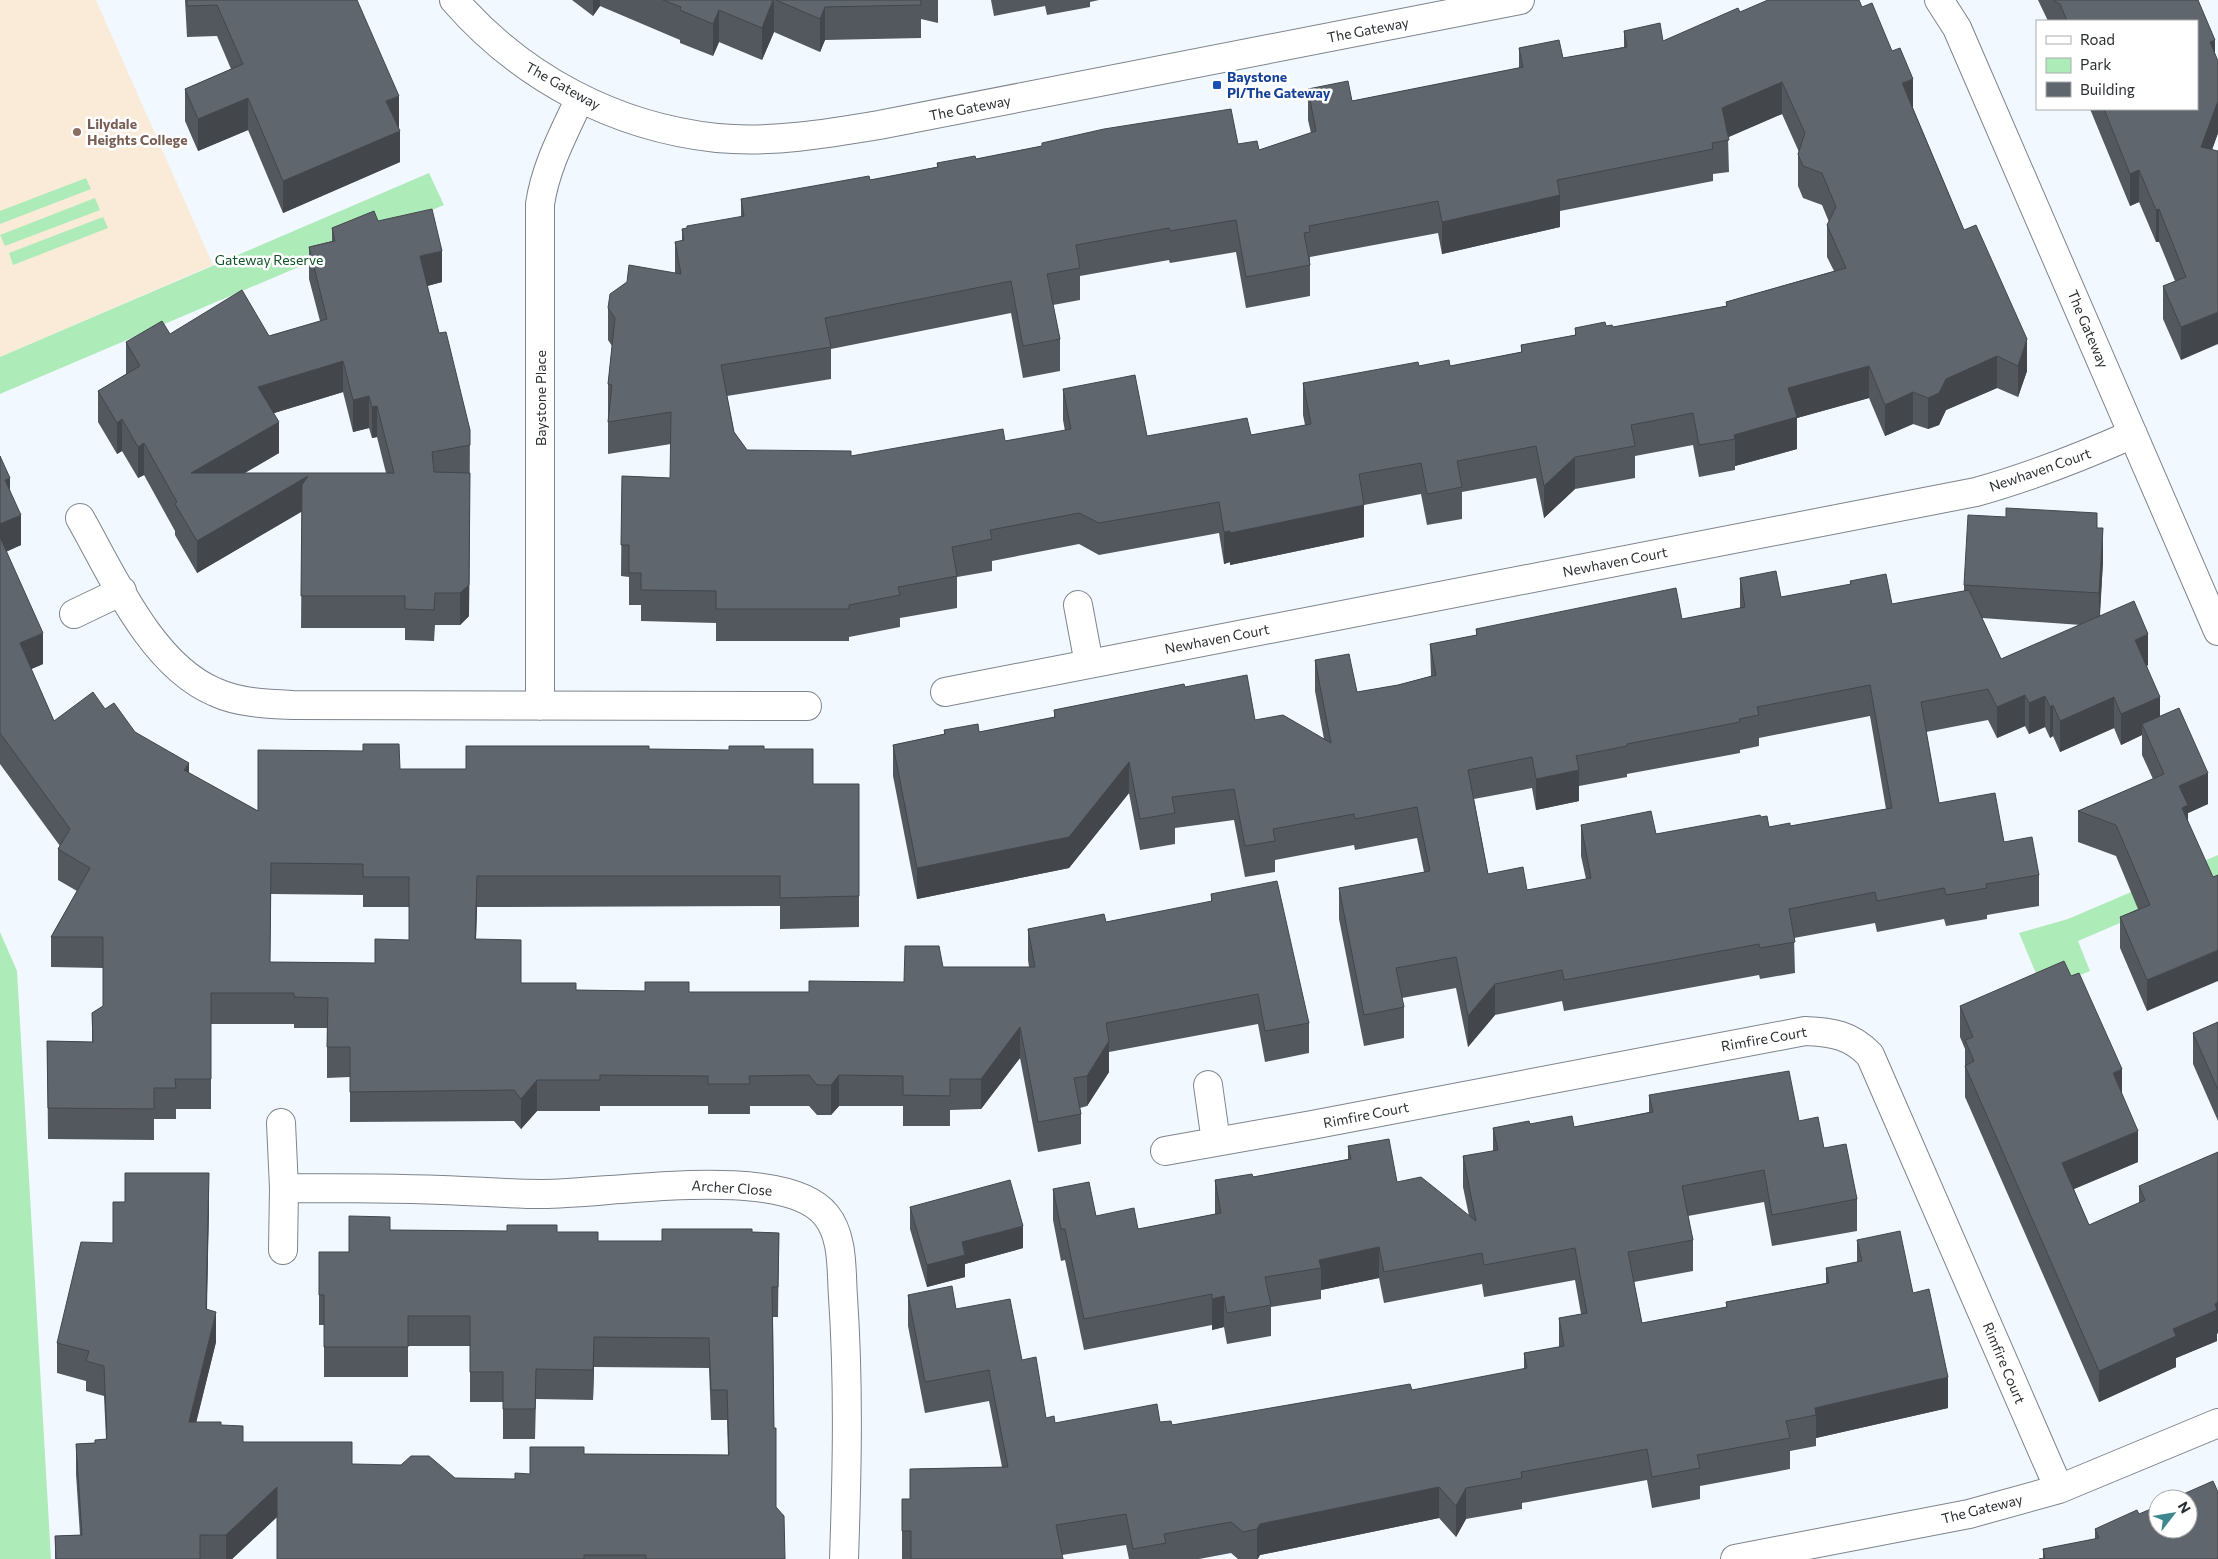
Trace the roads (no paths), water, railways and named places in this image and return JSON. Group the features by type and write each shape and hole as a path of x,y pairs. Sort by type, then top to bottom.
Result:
{"street":[{"name":"The Gateway","path":"454,0 498,45 537,75 580,98 629,119 674,131 717,138 816,135 879,126 1520,0"},
{"name":"The Gateway","path":"1940,0 1957,28 2218,631"},
{"name":"The Gateway","path":"1953,0 1957,28"},
{"name":"Baystone Place","path":"540,706 540,204 543,181 580,98"},
{"name":"Newhaven Court","path":"945,692 1976,492 2022,480 2064,465 2133,434"},
{"path":"80,518 158,649 175,667 215,693 238,699 294,705 807,706"},
{"path":"74,614 122,591"},
{"path":"1078,605 1089,664"},
{"name":"Rimfire Court","path":"1164,1151 1332,1122 1805,1030 1827,1031 1846,1036 1859,1043 1870,1055 2059,1489"},
{"path":"1208,1085 1216,1142"},
{"path":"281,1123 284,1188 283,1250"},
{"name":"Archer Close","path":"284,1188 565,1194 666,1184 710,1184 776,1190 797,1195 814,1203 826,1214 835,1230 840,1252 848,1361 844,1559"},
{"name":"The Gateway","path":"1735,1559 1969,1514 2059,1489 2218,1423"}],"place":[{"name":"Baystone Pl/The Gateway","path":"1217,85"},
{"name":"Lilydale Heights College","path":"77,132"}],"park label":[{"name":"Gateway Reserve","path":"269,260"}]}
